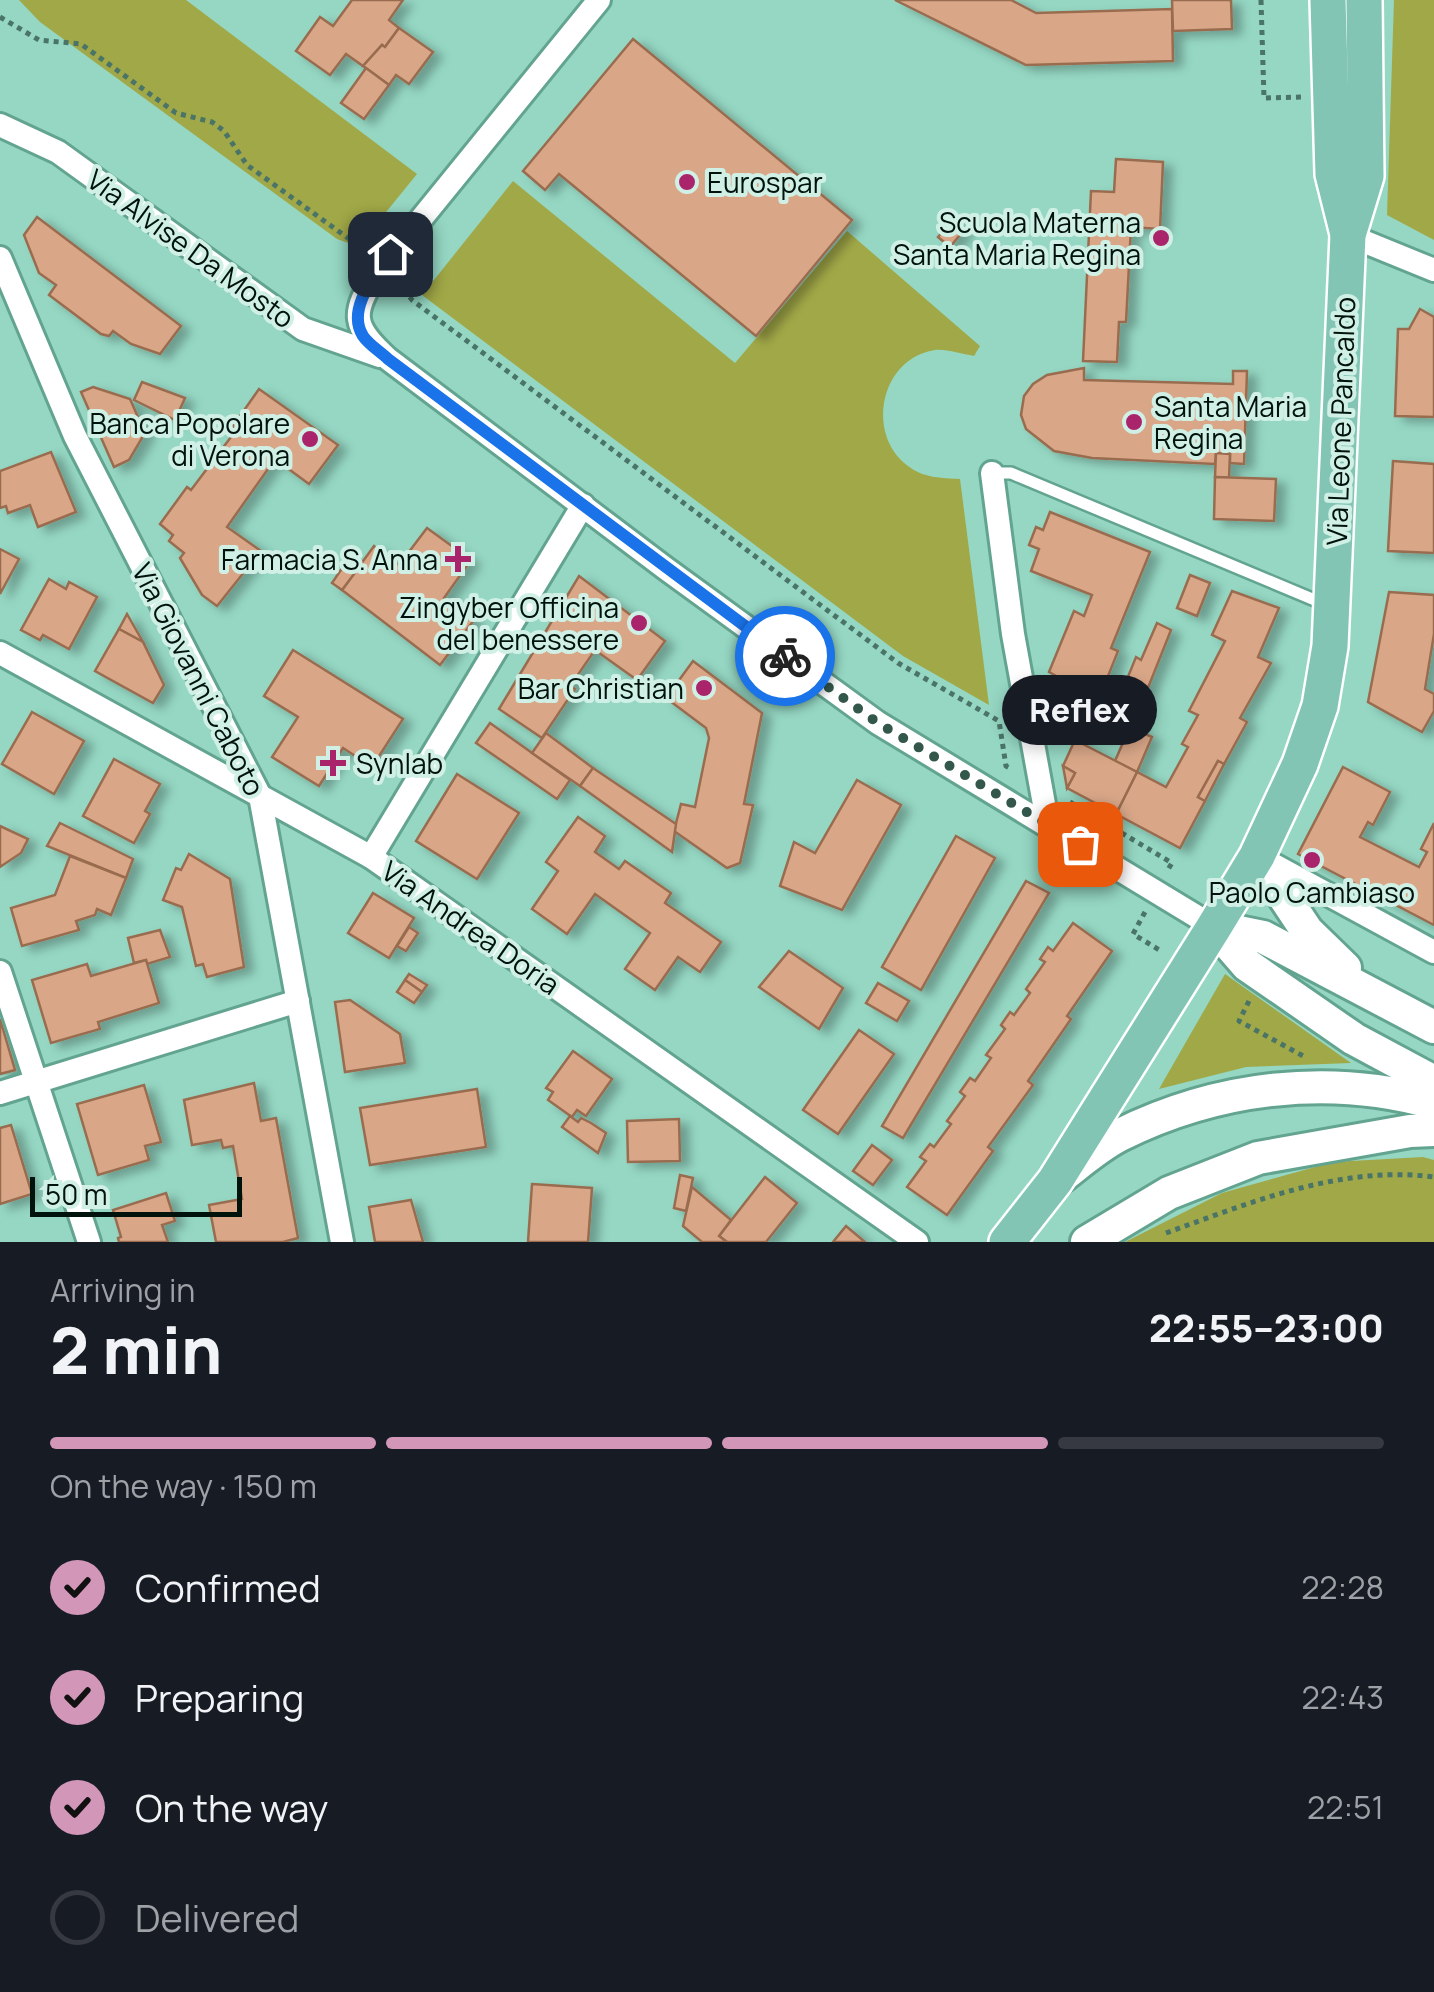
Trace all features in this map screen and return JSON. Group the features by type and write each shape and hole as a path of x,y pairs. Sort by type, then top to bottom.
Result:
{"main road":[{"name":"Via Leone Pancaldo","path":"1328,0 1333,174 1348,235"},
{"name":"Via Leone Pancaldo","path":"1007,1242 1055,1181 1257,856 1300,764 1320,706 1333,607 1348,235 1366,176 1364,0"}],"street":[{"name":"Via Alvise Da Mosto","path":"599,0 411,228 368,287 357,315 364,336 388,359 878,723 1214,927"},
{"name":"Via Alvise Da Mosto","path":"0,125 58,152 303,330 388,359"},
{"path":"1348,235 1434,270"},
{"name":"Via Giovanni Caboto","path":"0,258 76,436 260,796 342,1242"},
{"path":"992,473 1013,634 1048,826"},
{"path":"371,857 583,504"},
{"name":"Via Andrea Doria","path":"0,653 371,857 917,1242"},
{"path":"1257,856 1434,952"},
{"path":"1257,856 1307,931 1366,989"},
{"path":"1214,927 1264,937 1434,1026"},
{"path":"1214,927 1247,965 1262,976 1354,1039 1434,1082"},
{"path":"0,972 89,1242"},
{"path":"0,1094 298,1001"},
{"path":"1055,1181 1117,1137 1218,1098 1280,1088 1352,1088 1434,1103"},
{"path":"1086,1242 1169,1193 1258,1158 1410,1130 1434,1130"}],"lane":[{"path":"992,473 1011,473 1333,607"}],"path":[{"path":"1262,0 1264,98 1307,96"},
{"path":"0,18 39,40 81,44 176,113 212,122 224,131 247,165 342,236"},
{"path":"412,268 403,280 404,290 412,300 898,663 999,722 1006,766 1016,771"},
{"path":"1055,794 1172,862"},
{"path":"1132,934 1149,945"},
{"path":"1236,992 1250,1002 1239,1022 1311,1060"},
{"path":"1158,1236 1334,1178 1412,1174 1434,1177"}],"green space":[{"path":"19,0 186,0 417,174 365,238 348,243 337,239 40,22"},
{"path":"1394,0 1434,0 1434,240 1387,215"},
{"path":"513,181 735,363 847,231 980,346 974,356 935,350 916,356 891,382 883,418 886,436 908,466 926,475 960,479 989,705 903,656 422,295"},
{"path":"1225,974 1351,1063 1246,1067 1159,1089"},
{"path":"1423,1157 1434,1160 1434,1242 1125,1242 1222,1193 1333,1162"}],"building":[{"path":"352,0 403,0 389,20 399,28 363,66 346,54 330,75 296,51 320,17 333,26"},
{"path":"895,0 1011,0 1036,13 1172,9 1173,61 1026,65"},
{"path":"1172,0 1231,0 1232,29 1173,31"},
{"path":"399,28 433,52 409,84 396,75 389,85 363,66"},
{"name":"Eurospar","path":"633,39 852,220 756,336 559,174 545,190 523,171"},
{"path":"366,68 389,85 364,119 341,103"},
{"path":"1116,159 1163,162 1160,229 1131,227 1126,322 1119,322 1117,362 1083,361 1091,191 1114,192"},
{"path":"37,217 181,326 160,354 131,344 113,331 109,336 101,334 49,295 56,285 39,273 24,235"},
{"path":"952,220 964,230 950,247 938,237"},
{"path":"1420,309 1434,317 1434,417 1395,416 1398,329 1409,329"},
{"name":"Santa Maria Regina","path":"1084,368 1084,380 1233,384 1233,371 1247,371 1244,464 1230,463 1230,454 1216,453 1215,464 1092,458 1054,451 1026,429 1021,415 1024,396 1047,375"},
{"path":"142,382 185,398 175,420 134,400"},
{"path":"93,387 130,399 145,433 129,460 114,467 81,392"},
{"path":"259,389 338,445 309,484 275,459 227,527 261,551 217,606 202,595 180,558 184,553 169,541 173,535 160,524 237,429 233,426"},
{"path":"51,452 76,512 38,527 30,505 8,513 6,506 0,508 0,471"},
{"path":"1216,453 1230,454 1229,478 1215,477"},
{"path":"1393,461 1434,464 1434,553 1388,551"},
{"path":"1215,477 1276,479 1274,521 1214,519"},
{"path":"1050,512 1150,552 1111,648 1118,651 1097,704 1054,687 1058,677 1049,672 1074,611 1084,616 1092,595 1031,571 1039,549 1029,545 1036,527 1043,530"},
{"path":"427,528 471,560 444,598 474,620 440,665 342,590 374,546 399,565"},
{"path":"0,549 19,559 0,594"},
{"path":"349,558 360,566 342,590 332,583"},
{"path":"1190,575 1210,583 1197,616 1177,608"},
{"path":"579,576 665,641 637,680 595,650 542,738 499,709"},
{"path":"49,579 66,589 69,582 97,597 69,649 43,635 40,640 21,630"},
{"path":"1232,591 1279,608 1258,657 1271,663 1240,718 1247,722 1224,764 1218,761 1198,797 1205,801 1180,848 1116,814 1137,772 1166,787 1188,747 1182,744 1198,715 1189,711 1225,641 1212,635"},
{"path":"1389,592 1434,595 1434,634 1425,689 1434,694 1434,711 1422,732 1368,702"},
{"path":"127,614 143,642 119,629"},
{"path":"1157,623 1171,630 1132,728 1152,737 1137,772 1115,761 1129,729 1110,721 1136,657 1141,660"},
{"path":"119,629 143,642 164,685 153,703 95,671"},
{"path":"293,650 403,719 372,767 343,748 319,786 272,757 298,717 264,696"},
{"path":"693,661 762,713 744,804 753,805 740,863 727,868 674,831 681,804 695,807 709,738 706,728 666,698"},
{"path":"32,712 84,741 54,794 2,764"},
{"path":"490,723 570,780 557,799 476,743"},
{"path":"546,733 593,768 580,786 532,753"},
{"path":"1075,740 1137,772 1116,814 1067,788 1075,773 1063,766"},
{"path":"114,759 160,784 134,843 83,816"},
{"path":"1218,761 1224,764 1205,801 1198,797"},
{"path":"1063,766 1075,773 1067,788"},
{"path":"1343,767 1390,792 1373,825 1368,822 1360,837 1419,867 1427,852 1421,849 1434,823 1434,925 1298,854"},
{"path":"593,768 676,824 672,852 580,786"},
{"path":"457,774 519,813 477,879 416,841"},
{"path":"857,780 901,805 842,910 780,886 794,842 815,853"},
{"path":"578,817 605,836 595,852 619,869 625,861 671,893 665,903 721,942 700,972 678,957 655,990 625,969 650,933 595,894 567,934 532,909 558,871 546,862"},
{"path":"60,823 133,859 126,878 47,846"},
{"path":"0,826 28,839 21,853 0,867"},
{"path":"956,836 995,858 921,990 882,967"},
{"path":"189,854 230,879 244,967 207,977 203,964 196,966 182,907 163,900 176,868 181,870"},
{"path":"70,856 126,878 111,915 97,909 95,915 76,921 79,930 22,946 11,908 55,895"},
{"path":"1026,881 1049,893 903,1138 882,1126"},
{"path":"373,893 414,918 389,958 348,933"},
{"path":"1073,923 1112,951 1028,1081 1033,1085 988,1147 993,1151 947,1215 907,1187 926,1161 920,1157 930,1144 934,1147 951,1124 947,1121 965,1096 960,1092 970,1078 975,1081 991,1058 986,1055 1005,1029 1001,1025 1030,993 1026,989 1045,962 1040,959 1048,947 1053,951"},
{"path":"409,927 418,933 406,951 397,946"},
{"path":"160,930 170,957 147,964 146,960 134,963 128,938"},
{"path":"789,951 843,988 819,1029 759,987"},
{"path":"146,960 159,1003 98,1022 100,1029 51,1043 32,980 87,964 91,976"},
{"path":"409,974 427,985 422,992 405,980"},
{"path":"405,980 422,992 414,1003 397,992"},
{"path":"878,983 909,1001 897,1021 866,1003"},
{"path":"350,1000 400,1034 405,1063 345,1072 335,1002"},
{"path":"0,1019 15,1070 0,1074"},
{"path":"859,1030 894,1054 838,1134 803,1110"},
{"path":"573,1051 612,1079 586,1116 577,1110 572,1117 548,1100 553,1092 546,1088"},
{"path":"254,1083 261,1121 276,1118 298,1238 283,1242 216,1242 209,1205 242,1199 233,1146 223,1148 221,1140 192,1145 184,1100"},
{"path":"144,1085 161,1142 145,1146 149,1160 98,1175 77,1104"},
{"path":"477,1089 486,1147 370,1165 360,1108"},
{"path":"570,1116 606,1133 598,1153 562,1127"},
{"path":"679,1119 680,1161 628,1162 627,1121"},
{"path":"11,1125 32,1194 0,1204 0,1128"},
{"path":"872,1145 892,1160 873,1185 853,1171"},
{"path":"680,1175 693,1178 686,1211 674,1208"},
{"path":"765,1177 797,1203 766,1242 727,1242 719,1236"},
{"path":"532,1184 592,1188 588,1242 528,1242"},
{"path":"692,1187 731,1220 719,1236 727,1242 702,1242 683,1226"},
{"path":"166,1193 175,1221 162,1225 168,1242 119,1242 113,1210"},
{"path":"411,1200 423,1242 375,1242 369,1207"},
{"path":"846,1226 865,1242 833,1242"}],"way so far":[{"path":"785,656 878,723 1080,844"}],"place":[{"name":"Eurospar","path":"687,182"},
{"name":"Scuola Materna Santa Maria Regina","path":"1161,238"},
{"name":"Santa Maria Regina","path":"1134,422"},
{"name":"Banca Popolare di Verona","path":"310,439"},
{"name":"Farmacia S. Anna","path":"458,559"},
{"name":"Zingyber Officina del benessere","path":"639,623"},
{"name":"Bar Christian","path":"704,688"},
{"name":"Synlab","path":"333,763"},
{"name":"Reflex","path":"1080,844"},
{"name":"Paolo Cambiaso","path":"1312,860"}],"route":[{"path":"390,254 368,287 357,315 364,336 388,359 785,656"}]}
